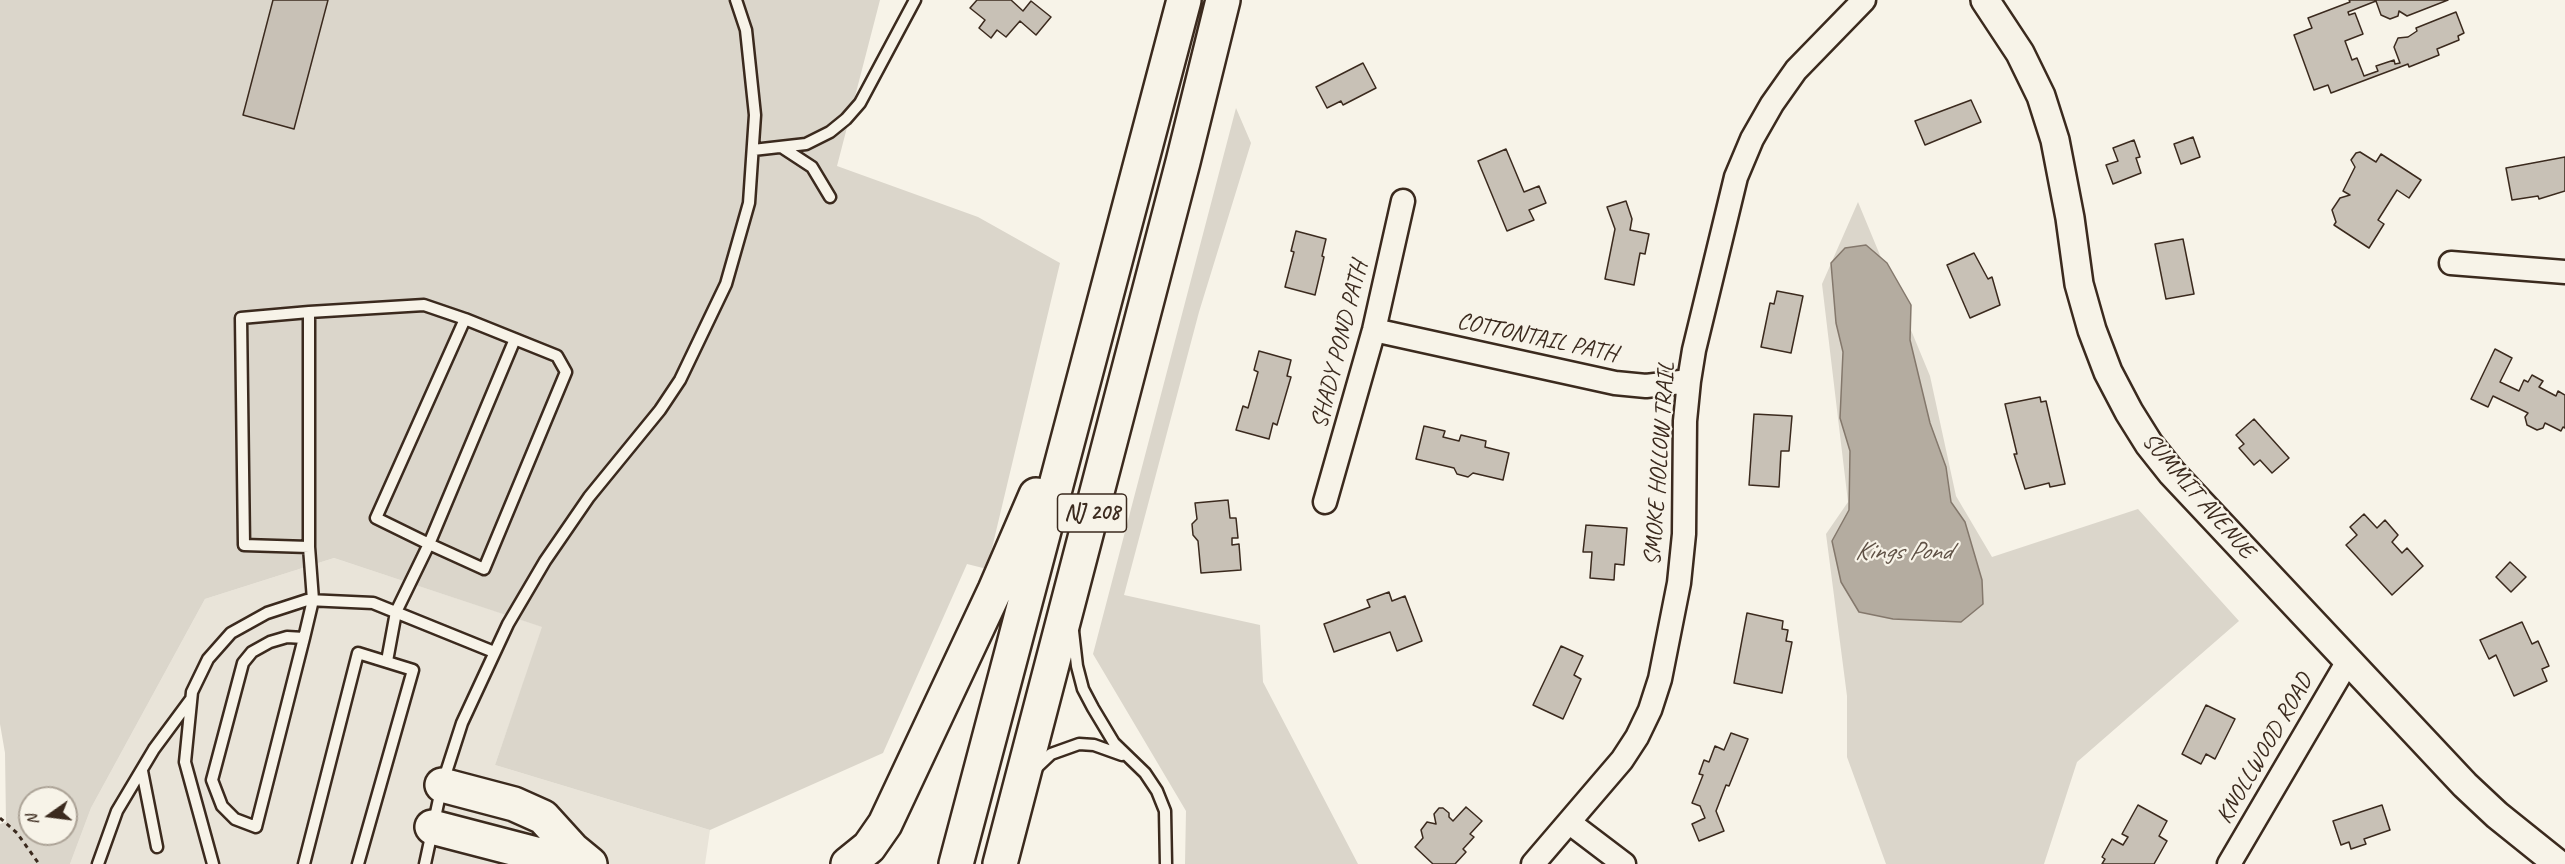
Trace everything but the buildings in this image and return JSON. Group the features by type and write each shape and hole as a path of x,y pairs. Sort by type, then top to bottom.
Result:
{"highway":[{"path":"1130,205 1168,0"},
{"name":"NJ 208","path":"956,864 1184,0"},
{"name":"NJ 208","path":"1000,864 1184,162 1223,0"},
{"path":"1184,162 1233,0"},
{"path":"848,864 878,836 901,793 1036,494 1089,356"},
{"path":"442,785 514,804 543,817 573,850 590,864"},
{"path":"432,827 574,864"}],"street":[{"name":"SMOKE HOLLOW TRAIL","path":"1533,864 1622,760 1637,737 1650,710 1660,679 1671,631 1684,534 1685,421 1689,381 1694,350 1736,177 1752,140 1772,104 1796,70 1864,0"},
{"name":"SUMMIT AVENUE","path":"1985,0 2020,53 2041,96 2055,140 2070,218 2079,284 2092,330 2108,372 2129,412 2172,474 2465,785 2497,815 2558,864"},
{"name":"SHADY POND PATH","path":"1325,502 1374,330 1402,201"},
{"path":"2451,263 2565,272"},
{"name":"COTTONTAIL PATH","path":"1374,330 1615,383 1646,386 1689,381"},
{"name":"KNOLLWOOD ROAD","path":"2229,864 2348,661"},
{"path":"1570,823 1624,864"}],"lane":[{"path":"425,864 442,785 462,723 494,652 521,600 588,497 660,410 680,380 726,284 749,203 755,115 746,30 736,0"},
{"path":"753,150 806,144 830,132 846,119 860,103 915,0"},
{"path":"783,147 812,167 831,197"},
{"path":"309,547 244,545 241,318 424,305 465,319 557,356 566,372 484,569 376,518 465,319"},
{"path":"304,638 287,637 270,642 252,652 243,663 212,780 222,806 235,819 256,827 304,638 313,600 309,547 309,312"},
{"path":"387,661 396,612 429,544 515,339"},
{"path":"1071,593 1074,642 1083,689 1104,728 1128,758 1145,773 1157,790 1165,811 1166,864"},
{"path":"213,864 185,762 192,692 208,659 231,633 267,613 307,600 373,603 494,652"},
{"path":"304,864 358,653 413,670 358,864"},
{"path":"98,864 117,811 154,749 191,699"},
{"path":"1019,790 1040,764 1051,754 1064,748 1079,744 1094,745 1128,758"},
{"path":"142,771 157,847"}],"path":[{"path":"0,818 17,833 39,864"}],"shaded area":[{"path":"0,0 880,0 837,166 978,217 1060,263 987,569 967,564 883,753 710,830 495,765 542,627 334,558 205,599 91,808 78,843 78,786 18,786 18,846 77,846 70,864 0,864 0,824 6,822 5,753 0,724"},
{"path":"1236,108 1251,143 1199,312 1124,595 1260,625 1263,682 1358,864 1185,864 1186,811 1093,654"},
{"path":"1858,202 1930,376 1956,496 1992,557 2138,509 2239,621 2077,762 2044,864 1886,864 1847,757 1847,696 1826,534 1848,502 1822,284"},
{"path":"334,558 543,627 495,765 710,830 705,864 70,864 91,808 205,599"}],"water":[{"name":"Kings Pond","path":"1866,245 1887,263 1911,305 1910,340 1930,423 1946,467 1951,502 1965,522 1982,580 1983,604 1961,622 1893,619 1859,612 1841,582 1832,541 1849,510 1850,451 1840,418 1843,352 1836,323 1831,263 1845,248"}]}
